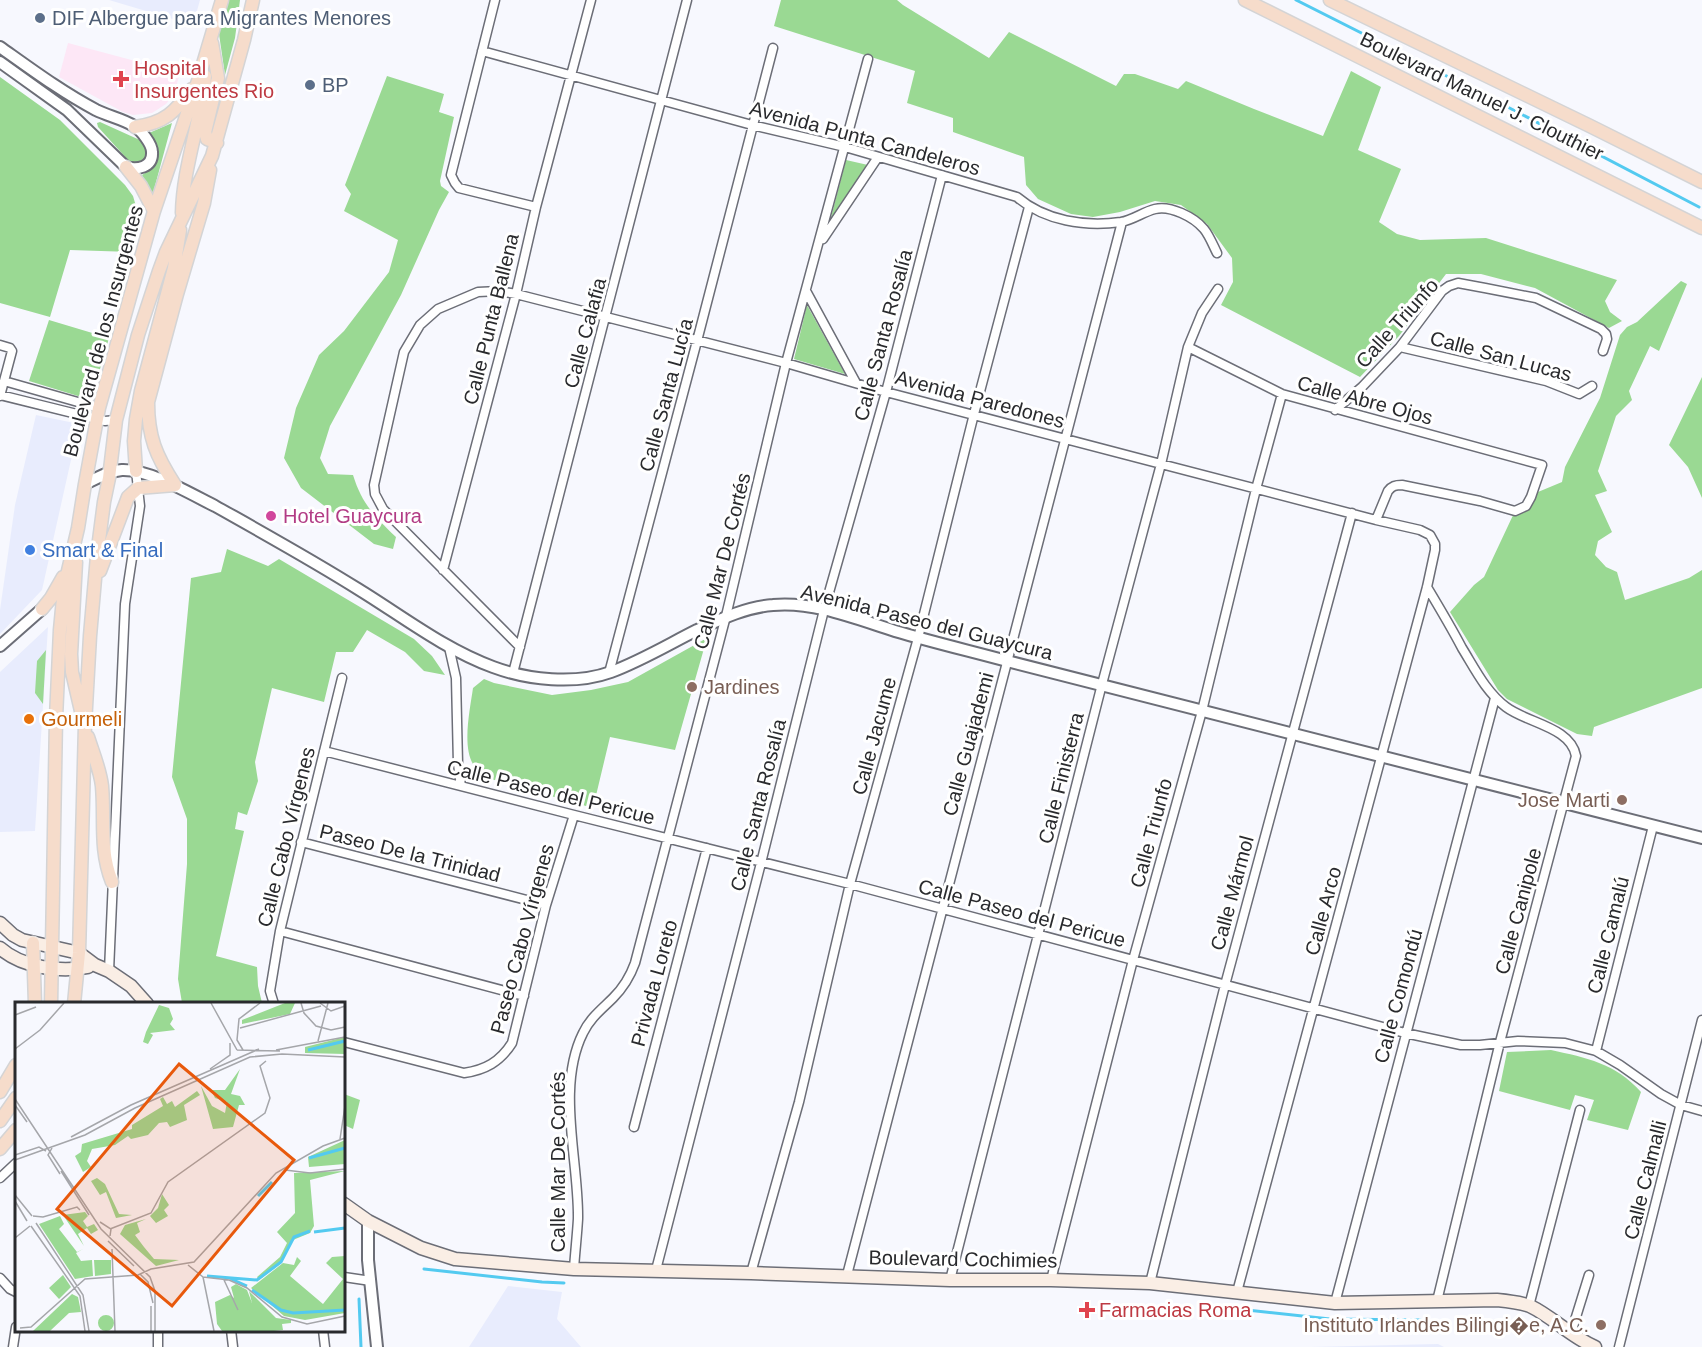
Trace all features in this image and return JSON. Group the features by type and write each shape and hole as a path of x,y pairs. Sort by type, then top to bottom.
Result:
{"main road":[{"name":"Boulevard de los Insurgentes","path":"51,1002 57,696 64,588 78,528 98,413 154,211 207,54 222,0"},
{"name":"Boulevard Manuel J. Clouthier","path":"1245,0 1702,228"},
{"name":"Boulevard Manuel J. Clouthier","path":"1330,0 1702,182"},
{"name":"Boulevard de los Insurgentes","path":"74,1002 79,954 85,725 93,589 116,420 149,298 166,252 217,143 251,2"},
{"path":"211,39 218,78 205,132 207,139 217,143"},
{"path":"136,471 135,419 174,268 182,218 184,182 204,92 207,54"},
{"path":"135,127 151,125 169,115 182,103 198,81"},
{"path":"93,589 125,503 134,491 138,488 175,485 155,450 148,418 148,402 204,202 212,156"},
{"path":"126,167 141,186 154,211"},
{"path":"78,528 72,672 100,775 104,850 107,870 112,882"},
{"path":"42,609 69,568"},
{"path":"0,923 13,935 33,943 79,954 131,986 145,1002"},
{"path":"33,943 35,1002"},
{"path":"1,951 33,965 52,968 77,969 95,965"},
{"path":"0,1092 15,1067"},
{"path":"0,1121 15,1099"},
{"path":"0,1149 15,1131"},
{"name":"Boulevard Cochimies","path":"345,1205 368,1221 421,1248 455,1258 574,1269 847,1275 950,1280 1150,1282 1335,1303 1512,1301 1529,1306 1588,1345"}],"street":[{"path":"495,0 451,175 459,188 536,207"},
{"name":"Calle Punta Ballena","path":"443,570 591,0"},
{"name":"Calle Calafia","path":"513,673 687,0"},
{"path":"0,47 59,88 97,110 135,127 151,146 152,158 138,170 126,167 67,110 0,62"},
{"name":"Calle Santa Lucía","path":"609,673 773,48"},
{"name":"Avenida Punta Candeleros","path":"482,51 752,125 845,147 1017,197 1029,207 1071,223 1122,222 1156,208 1179,211 1204,229 1218,253"},
{"name":"Calle Mar De Cortés","path":"574,1269 578,1218 570,1099 573,1062 583,1033 597,1011 617,994 631,974 726,616 786,363 868,59"},
{"path":"819,246 878,157"},
{"name":"Calle Santa Rosalía","path":"656,1270 824,610 886,392 942,176"},
{"name":"Calle Jacume","path":"751,1273 799,1102 850,884 918,638 1029,207"},
{"name":"Calle Guajademi","path":"847,1275 1122,222"},
{"name":"Calle Triunfo","path":"1335,410 1362,387 1400,347 1442,291 1458,284 1536,298 1594,325 1606,334 1607,339 1603,351"},
{"name":"Calle Finisterra","path":"950,1280 1102,684 1161,464 1188,347 1202,313 1218,289"},
{"name":"Avenida Paredones","path":"443,570 383,509 375,494 375,476 404,352 420,325 438,309 478,292 499,291 786,363 886,392 1420,530 1433,538"},
{"path":"806,291 856,383"},
{"path":"0,345 12,351 0,395 39,405 98,413"},
{"name":"Calle Abre Ojos","path":"1188,347 1282,394 1542,465 1526,506 1515,511 1480,501 1397,485 1388,491 1376,520"},
{"name":"Calle San Lucas","path":"1400,347 1546,381 1579,394 1592,386"},
{"path":"4,381 42,392 98,413 111,421 116,420"},
{"path":"39,405 42,392"},
{"name":"Calle Triunfo","path":"1051,1280 1133,960 1202,711 1256,489 1282,394"},
{"name":"Avenida Paseo del Guaycura","path":"85,484 110,472 123,470 136,471 175,485 347,582 449,647 493,667 513,673 567,679 609,673 726,616 756,608 789,605 824,610 918,638 1702,838"},
{"path":"109,971 125,604 140,506 136,471"},
{"name":"Calle Mármol","path":"1150,1282 1225,985 1352,513"},
{"name":"Calle Arco","path":"1237,1292 1427,587 1436,550 1433,538"},
{"path":"443,570 520,647"},
{"name":"Calle Canipole","path":"1427,587 1472,664 1495,698 1509,709 1560,733 1574,748 1576,756 1500,1042 1437,1302"},
{"path":"0,646 42,609"},
{"path":"449,647 456,678 458,764 461,786"},
{"name":"Calle Cabo Vírgenes","path":"273,1002 270,991 280,931 342,678"},
{"name":"Calle Comondú","path":"1335,1303 1495,698"},
{"name":"Calle Paseo del Pericue","path":"324,751 850,884 1405,1033 1461,1045 1539,1041 1565,1043 1596,1052 1620,1065 1661,1094 1681,1105 1702,1111"},
{"name":"Paseo Cabo Vírgenes","path":"345,1042 464,1073 479,1071 506,1052 512,1043 546,905 574,815"},
{"name":"Calle Camalú","path":"1596,1052 1653,826"},
{"name":"Paseo De la Trinidad","path":"301,842 546,905"},
{"name":"Privada Loreto","path":"634,1127 707,848"},
{"path":"280,931 524,996"},
{"name":"Calle Calmalli","path":"1619,1347 1702,1020"},
{"path":"1529,1306 1580,1110"},
{"path":"0,1178 15,1164"},
{"path":"368,1221 368,1260 377,1347"},
{"path":"1571,1333 1589,1275"},
{"path":"345,1277 371,1281"},
{"path":"0,1278 15,1292"},
{"path":"13,1347 15,1332"},
{"path":"231,1332 233,1347"},
{"path":"323,1332 325,1347"}],"shaded area":[{"path":"109,0 200,0 193,25"},
{"name":"Hospital Insurgentes Rio","path":"68,43 180,73 174,94 166,104 152,113 133,115 123,112 59,77"},
{"path":"36,415 79,424 42,590 0,634 0,610 15,505"},
{"path":"48,627 35,831 0,832 0,672"},
{"path":"508,1286 562,1292 557,1319 581,1347 469,1347"},
{"path":"1438,1344 1444,1347 1310,1347"}],"green space":[{"path":"228,0 240,0 235,38 225,75 219,34"},
{"path":"781,0 897,0 989,58 1009,32 1116,86 1124,74 1135,74 1178,89 1186,81 1323,136 1351,71 1381,87 1358,150 1401,169 1379,222 1397,234 1420,240 1486,238 1617,280 1605,301 1610,312 1622,321 1609,328 1535,288 1481,274 1446,274 1399,336 1360,377 1221,305 1233,282 1232,258 1207,224 1181,205 1155,201 1120,212 1093,217 1071,214 1038,199 1026,185 1024,157 953,132 953,118 907,103 915,71 774,26"},
{"path":"387,76 444,94 439,112 454,117 440,181 441,186 449,192 401,295 330,426 320,458 328,474 353,475 370,509 396,537 393,549 374,544 301,488 284,458 296,408 319,355 344,331 389,272 398,240 344,211 351,194 345,185"},
{"path":"0,77 60,120 125,185 133,196 138,213 132,252 70,250 50,317 0,303"},
{"path":"100,122 142,141 147,149 146,159 137,165 128,160 98,127 97,123"},
{"path":"172,123 152,197 142,175 152,166 157,156 156,145 149,133"},
{"path":"846,160 868,165 829,225"},
{"path":"1681,281 1687,284 1659,351 1650,346 1629,391 1632,400 1616,416 1598,471 1607,491 1595,495 1612,532 1598,541 1595,555 1606,567 1617,572 1625,600 1689,578 1702,570 1702,688 1594,727 1592,736 1577,734 1507,699 1498,690 1450,612 1484,577 1515,511 1538,492 1562,482 1565,467 1600,398 1620,335"},
{"path":"807,305 845,374 794,359"},
{"path":"49,320 109,338 91,400 29,381"},
{"path":"1702,377 1702,498 1688,467 1669,445"},
{"path":"227,549 268,566 279,559 414,639 432,656 445,675 424,671 405,652 367,630 353,652 336,652 324,702 272,688 255,762 258,781 247,815 238,812 235,829 244,831 216,956 257,967 262,1002 182,1002 178,979 187,864 187,819 172,777 191,578 221,572"},
{"path":"707,638 675,750 610,737 593,808 491,779 473,764 467,738 469,717 473,688 484,679 552,695 591,690 628,682"},
{"path":"46,650 43,704 35,693 37,661"},
{"path":"1551,1050 1588,1059 1611,1068 1641,1092 1628,1130 1587,1120 1594,1100 1575,1095 1570,1110 1499,1091 1507,1052"},
{"path":"345,1094 360,1100 353,1129 345,1125"}],"waterway":[{"path":"1296,0 1699,207"},
{"path":"424,1269 564,1283"},
{"path":"359,1299 361,1347"},
{"path":"1247,1310 1330,1319 1422,1320"}],"place":[{"name":"DIF Albergue para Migrantes Menores","path":"40,18"},
{"name":"Hospital Insurgentes Rio","path":"121,79"},
{"name":"BP","path":"310,85"},
{"name":"Hotel Guaycura","path":"271,516"},
{"name":"Smart & Final","path":"30,550"},
{"name":"Jardines","path":"692,687"},
{"name":"Gourmeli","path":"29,719"},
{"name":"Jose Marti","path":"1622,800"},
{"name":"Farmacias Roma","path":"1087,1310"},
{"name":"Instituto Irlandes Bilingi�e, A.C.","path":"1601,1325"}]}
